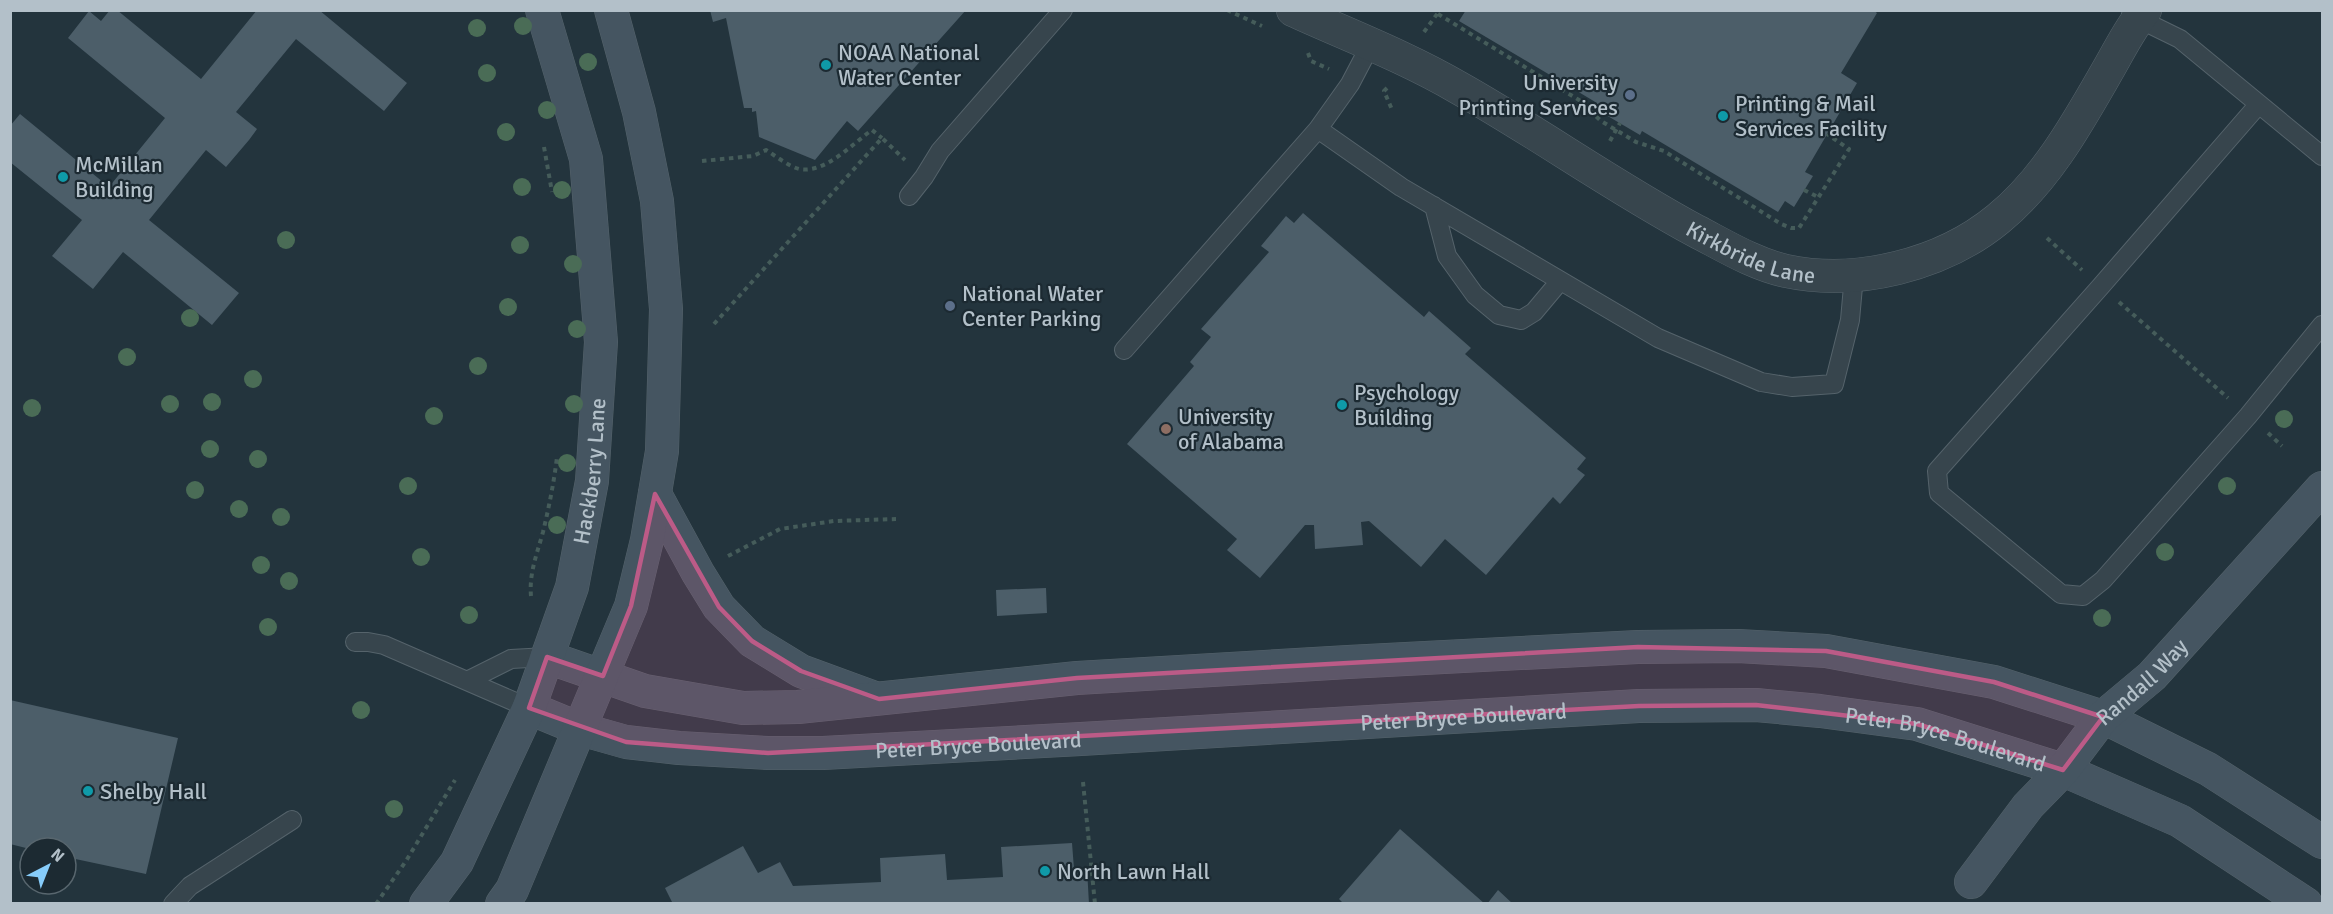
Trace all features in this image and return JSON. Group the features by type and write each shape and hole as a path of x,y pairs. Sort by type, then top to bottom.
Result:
{"street":[{"name":"Hackberry Lane","path":"426,903 457,862 529,708 572,587 592,481 601,342 586,159 542,10"},
{"path":"502,903 512,890 631,606 647,540 662,451 666,309 657,201 639,112 611,10"},
{"name":"Kirkbride Lane","path":"1293,10 1371,44 1458,87 1676,220 1753,261 1786,271 1818,275 1854,275 1923,261 1965,242 1998,220 2022,197 2050,164 2080,119 2136,13"},
{"name":"Randall Way","path":"1971,882 2028,806 2063,770 2103,717 2152,676 2322,488"},
{"path":"655,494 719,607 752,641 801,671 879,699"},
{"path":"547,657 645,691 743,708 798,708 1077,678 1638,646 1738,646 1826,651 1941,670 1994,682 2103,717 2208,769 2322,842"},
{"name":"Peter Bryce Boulevard","path":"529,708 580,729 626,742 680,748 768,753 823,753 1639,706 1756,705 1859,715 1917,724 2063,770 2180,821 2306,903"}],"lane":[{"path":"909,196 940,151 1063,10"},
{"path":"2136,13 2180,39 2322,156"},
{"path":"1124,350 1318,129 1350,84 1371,44"},
{"path":"2259,104 1937,471 1940,493 2061,594 2083,596 2103,580 2248,416 2322,325"},
{"path":"1318,129 1401,187 1658,338 1761,382 1792,387 1834,384 1850,320 1854,275"},
{"path":"1434,206 1447,256 1475,295 1499,315 1521,320 1534,312 1560,280"},
{"path":"355,642 384,645 529,708"},
{"path":"467,681 511,659 547,657"},
{"path":"173,903 190,886 292,820"}],"path":[{"path":"1421,36 1439,12 1579,100 1600,121 1636,142 1664,151 1791,228 1799,228 1849,149 1827,134"},
{"path":"702,161 753,156 766,150 797,169 812,169 827,163 872,130 906,161"},
{"path":"542,137 553,197"},
{"path":"714,324 882,138"},
{"path":"1804,190 1818,197"},
{"path":"2047,238 2282,446"},
{"path":"531,599 532,567 549,506 557,451"},
{"path":"727,556 780,529 834,521 896,519"},
{"path":"376,903 406,861 459,774"},
{"path":"1083,782 1095,903"}],"highlighted area":[{"path":"655,494 719,607 752,641 801,671 879,699 1077,678 1638,647 1826,651 1994,682 2103,717 2063,770 1917,724 1756,705 1639,706 768,753 626,742 529,708 547,657 603,676 631,606"}],"building":[{"name":"McMillan Building","path":"110,10 117,10 201,79 257,10 319,10 407,83 384,111 296,39 236,112 257,129 249,140 226,167 206,150 149,220 239,293 212,325 123,252 93,289 52,256 82,220 10,162 10,126 20,114 109,187 165,118 68,38 89,11 101,21"},
{"name":"NOAA National Water Center","path":"710,10 966,10 858,131 847,121 815,160 759,137 756,111 752,112 752,108 744,108 726,18 713,22"},
{"name":"Printing & Mail Services Facility","path":"1466,10 1873,10 1877,13 1841,73 1857,83 1805,172 1813,176 1794,207 1785,201 1778,212 1642,131 1640,135 1594,108 1597,103 1459,21"},
{"name":"Psychology Building","path":"1303,213 1424,317 1429,311 1471,348 1465,354 1586,458 1577,469 1585,475 1560,504 1553,497 1486,575 1445,539 1421,567 1369,521 1361,522 1363,545 1315,549 1314,525 1305,525 1260,578 1227,550 1237,539 1127,444 1194,366 1190,362 1211,337 1201,329 1269,252 1261,246 1286,216 1294,223"},
{"path":"1046,588 1047,613 997,616 996,590"},
{"name":"Shelby Hall","path":"10,700 178,738 146,874 78,860 78,836 18,836 18,846 10,844"},
{"path":"1400,829 1485,904 1344,904 1339,899"},
{"name":"North Lawn Hall","path":"1072,843 1074,869 1087,869 1089,904 673,904 665,888 743,846 758,873 780,862 793,886 881,882 880,858 945,854 947,880 1003,877 1001,847"},
{"path":"1498,890 1513,904 1487,904"}],"place":[{"name":"NOAA National Water Center","path":"826,65"},
{"name":"University Printing Services","path":"1630,95"},
{"name":"Printing & Mail Services Facility","path":"1723,116"},
{"name":"McMillan Building","path":"63,177"},
{"name":"National Water Center Parking","path":"950,306"},
{"name":"Psychology Building","path":"1342,405"},
{"name":"University of Alabama","path":"1166,429"},
{"name":"Shelby Hall","path":"88,791"},
{"name":"North Lawn Hall","path":"1045,871"}]}
